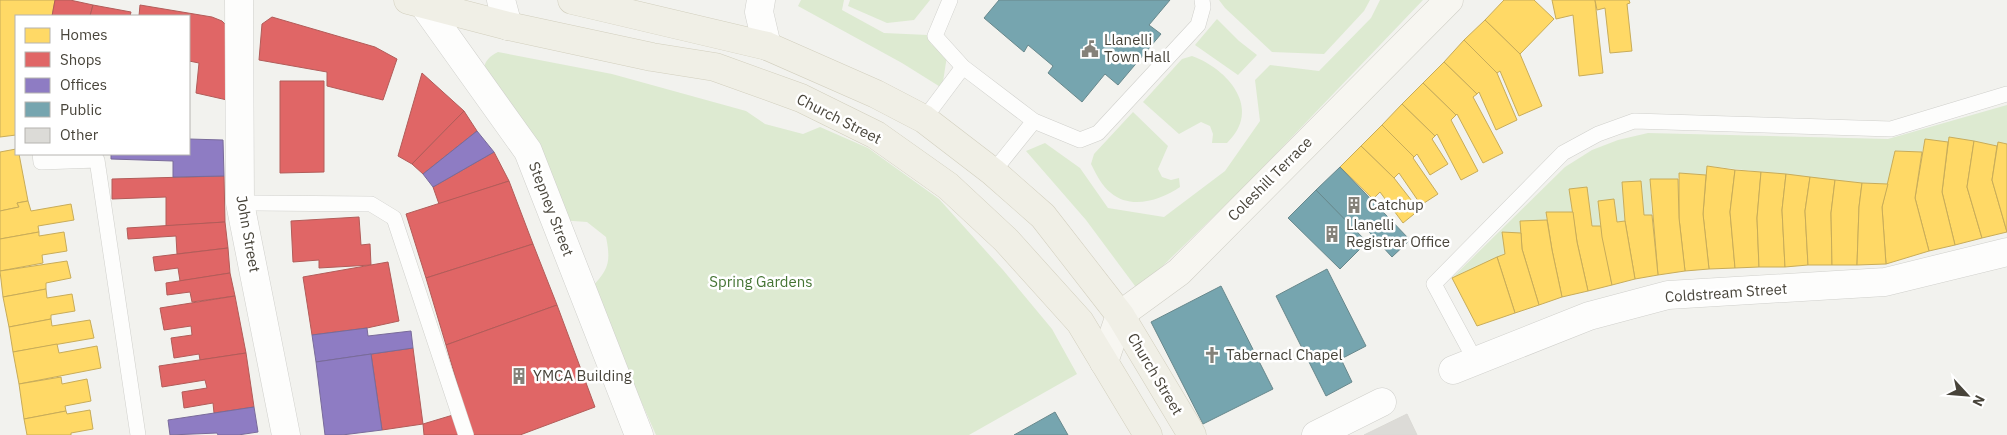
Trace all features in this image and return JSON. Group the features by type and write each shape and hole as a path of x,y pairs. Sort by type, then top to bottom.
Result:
{"main road":[{"name":"Church Street","path":"572,0 767,46 876,94 924,119 993,172 1043,216 1120,315 1192,435"},
{"name":"Coleshill Terrace","path":"1120,315 1179,272 1449,0"},
{"name":"Church Street","path":"415,2 504,13 652,57 715,67 801,98 876,135 948,186 1006,240 1074,314 1148,435"},
{"path":"1104,362 1120,315"}],"street":[{"name":"John Street","path":"240,0 240,203 286,435"},
{"path":"761,0 759,12 767,46"},
{"name":"Stepney Street","path":"415,2 528,151 638,435"},
{"name":"Coldstream Street","path":"1465,366 1589,316 1668,296 1885,282 2007,252"},
{"path":"1316,435 1382,402"}],"lane":[{"path":"950,0 935,36 962,67 1034,120 1080,140 1098,134 1198,25 1203,7 1202,0"},
{"path":"924,119 962,67"},
{"path":"1465,366 1434,284 1563,153 1598,134 1634,121 1891,129 2007,94"},
{"path":"993,172 1034,120"},
{"path":"40,155 41,162 97,160 138,435"},
{"path":"240,203 371,204 394,218 466,435"}],"green space":[{"path":"801,0 844,0 842,10 884,33 928,35 931,44 947,56 942,88 902,63 798,6"},
{"path":"850,0 930,0 914,20 887,23 848,6"},
{"path":"1219,0 1370,0 1364,11 1324,54 1272,52 1225,8"},
{"path":"1380,0 1423,0 1247,184 1138,290 1086,220 1026,151 1045,143 1080,168 1108,208 1164,217 1225,171 1260,121 1255,80 1270,65 1319,71 1371,18"},
{"path":"1217,19 1239,41 1257,55 1238,75 1195,45"},
{"name":"Spring Gardens","path":"498,52 612,74 746,111 765,124 803,134 820,127 868,148 939,199 1003,270 1052,329 1077,374 969,435 656,435 591,288 602,276 607,265 606,237 587,222 559,220 484,70 488,59"},
{"path":"1192,56 1218,70 1228,80 1241,104 1242,117 1237,130 1227,143 1212,143 1213,134 1210,126 1201,122 1179,134 1143,102 1182,59"},
{"path":"2007,105 2007,144 1998,142 1997,146 1949,137 1948,142 1925,140 1922,152 1895,151 1888,184 1862,183 1708,166 1706,175 1679,173 1678,179 1650,179 1652,215 1644,215 1641,181 1622,182 1625,221 1617,222 1614,199 1598,201 1601,226 1592,226 1587,187 1569,189 1573,212 1546,212 1547,220 1521,221 1521,233 1505,254 1452,278 1565,167 1592,150 1618,140 1648,133 1888,139"},
{"path":"1133,112 1168,146 1158,169 1162,177 1171,180 1179,178 1180,187 1164,196 1137,202 1119,198 1111,193 1097,176 1091,164 1094,154"}],"building: Homes":[{"path":"0,0 55,0 52,15 15,15 15,135 0,137"},
{"path":"1504,0 1534,0 1554,19 1520,54 1485,20"},
{"path":"1552,0 1595,0 1603,73 1579,76 1573,15 1556,19"},
{"path":"1595,0 1629,0 1630,3 1627,4 1632,51 1610,53 1605,8 1597,10"},
{"path":"1485,20 1520,54 1542,106 1519,116 1500,71 1497,73 1464,40"},
{"path":"1464,40 1497,73 1517,120 1496,130 1479,92 1477,94 1444,62"},
{"path":"1444,62 1477,94 1473,97 1503,153 1483,163 1457,114 1423,83"},
{"path":"1423,83 1456,115 1451,120 1478,171 1461,180 1437,134 1435,136 1402,104"},
{"path":"1402,104 1435,136 1432,139 1448,164 1430,175 1417,154 1414,157 1382,125"},
{"path":"1382,125 1414,157 1438,194 1421,205 1399,173 1394,178 1361,146"},
{"path":"1949,137 1974,141 1967,187 1982,238 1955,245 1942,192"},
{"path":"1925,139 1948,142 1942,192 1955,245 1929,251 1915,198"},
{"path":"1974,141 1997,146 1992,180 2007,232 1982,238 1967,187"},
{"path":"1998,142 2007,144 2007,232 1992,180"},
{"path":"1361,146 1394,178 1419,210 1403,223 1380,192 1373,199 1340,167"},
{"path":"15,149 15,155 19,155 28,201 17,203 19,207 0,211 0,152"},
{"path":"1895,151 1922,152 1915,198 1929,251 1886,264 1882,207"},
{"path":"1707,166 1735,170 1730,212 1735,268 1709,269 1703,214"},
{"path":"1735,170 1761,172 1757,218 1759,267 1735,268 1730,212"},
{"path":"1761,172 1786,174 1782,210 1785,267 1759,267 1757,218"},
{"path":"1679,173 1706,175 1703,214 1709,269 1685,271 1679,218"},
{"path":"1786,174 1810,177 1805,211 1808,265 1785,267 1782,210"},
{"path":"1810,177 1835,180 1831,213 1832,265 1808,265 1805,211"},
{"path":"1650,179 1678,179 1679,218 1685,271 1658,275"},
{"path":"1835,180 1862,183 1859,207 1857,265 1832,265 1831,213"},
{"path":"1641,181 1644,215 1652,215 1658,275 1635,279 1625,221 1622,182"},
{"path":"1862,183 1888,184 1882,207 1886,264 1857,265 1859,207"},
{"path":"1587,187 1592,226 1601,226 1612,285 1588,291 1577,242 1569,189"},
{"path":"1614,199 1617,222 1625,221 1635,279 1612,285 1602,237 1598,201"},
{"path":"28,201 31,211 71,204 74,220 38,226 39,232 0,239 0,211 19,207 17,203"},
{"path":"1546,212 1573,212 1577,242 1588,291 1562,297"},
{"path":"1547,220 1562,297 1539,305 1522,249 1520,221"},
{"path":"39,232 39,236 64,232 67,251 42,255 43,263 0,271 0,239"},
{"path":"1502,232 1521,233 1522,249 1539,305 1515,313 1497,257 1505,254"},
{"path":"1497,257 1515,313 1477,326 1452,278"},
{"path":"67,261 71,278 46,283 46,289 3,297 0,271"},
{"path":"46,289 47,298 72,294 75,311 51,315 51,319 9,327 3,297"},
{"path":"51,319 52,326 90,320 94,338 13,352 9,327"},
{"path":"57,344 59,353 97,346 101,368 19,384 13,352"},
{"path":"61,377 62,384 87,379 91,401 65,406 66,411 24,419 19,384"},
{"path":"90,410 93,429 71,433 71,435 27,435 24,419 66,411 67,414"}],"building: Shops":[{"path":"55,0 70,0 93,5 90,15 52,15"},
{"path":"93,5 131,12 130,15 90,15"},
{"path":"140,5 212,17 222,21 231,30 236,102 196,93 199,63 190,61 190,15 139,15"},
{"path":"272,17 375,47 397,59 383,100 327,86 327,72 259,60 262,24"},
{"path":"422,73 464,111 412,164 398,156"},
{"path":"280,81 324,81 324,172 280,173"},
{"path":"464,111 477,131 423,174 412,164"},
{"path":"494,152 509,181 439,204 433,187"},
{"path":"224,176 225,222 166,226 166,197 112,199 112,179"},
{"path":"509,181 533,244 426,278 406,214"},
{"path":"359,217 361,245 370,244 371,265 319,268 319,260 293,262 291,221"},
{"path":"225,222 228,248 177,254 176,236 128,239 127,228"},
{"path":"533,244 557,305 446,345 426,278"},
{"path":"228,248 230,273 180,281 178,268 155,271 153,257"},
{"path":"388,262 399,321 367,328 312,335 303,277"},
{"path":"230,273 235,296 192,302 190,292 167,295 166,283"},
{"path":"235,296 246,353 200,360 199,354 174,358 171,338 192,335 191,326 164,330 160,308"},
{"name":"YMCA Building","path":"557,305 595,407 520,435 472,435 446,345"},
{"path":"413,348 423,424 382,430 371,354"},
{"path":"246,353 254,407 214,413 213,403 184,408 182,392 207,388 205,380 162,387 159,366"},
{"path":"453,415 460,435 424,435 423,424"}],"building: Offices":[{"path":"477,131 494,152 433,187 423,174"},
{"path":"190,139 223,140 224,176 173,177 173,161 111,159 111,155 190,155"},
{"path":"367,328 368,336 411,331 413,348 316,362 312,335"},
{"path":"371,354 382,430 325,435 316,362"},
{"path":"254,407 258,432 238,435 218,435 217,433 170,435 168,420"}],"building: Public":[{"name":"Llanelli Town Hall","path":"999,0 1170,0 1149,25 1161,34 1118,85 1105,74 1082,102 1048,73 1053,66 1028,45 1024,52 984,18"},
{"name":"Catchup","path":"1340,167 1410,240 1392,257 1358,220 1351,227 1316,190"},
{"name":"Llanelli Registrar Office","path":"1316,190 1367,242 1340,269 1288,218"},
{"path":"1327,269 1366,346 1341,359 1352,382 1326,396 1276,296"},
{"name":"Tabernacl Chapel","path":"1221,286 1273,389 1203,424 1151,322"},
{"path":"1055,412 1068,435 1014,435"}],"building: Other":[{"path":"1407,414 1417,435 1364,435"}],"place":[{"name":"Llanelli Town Hall","path":"1090,49"},
{"name":"Catchup","path":"1354,205"},
{"name":"Llanelli Registrar Office","path":"1332,234"},
{"name":"Tabernacl Chapel","path":"1212,355"},
{"name":"YMCA Building","path":"519,376"}]}
